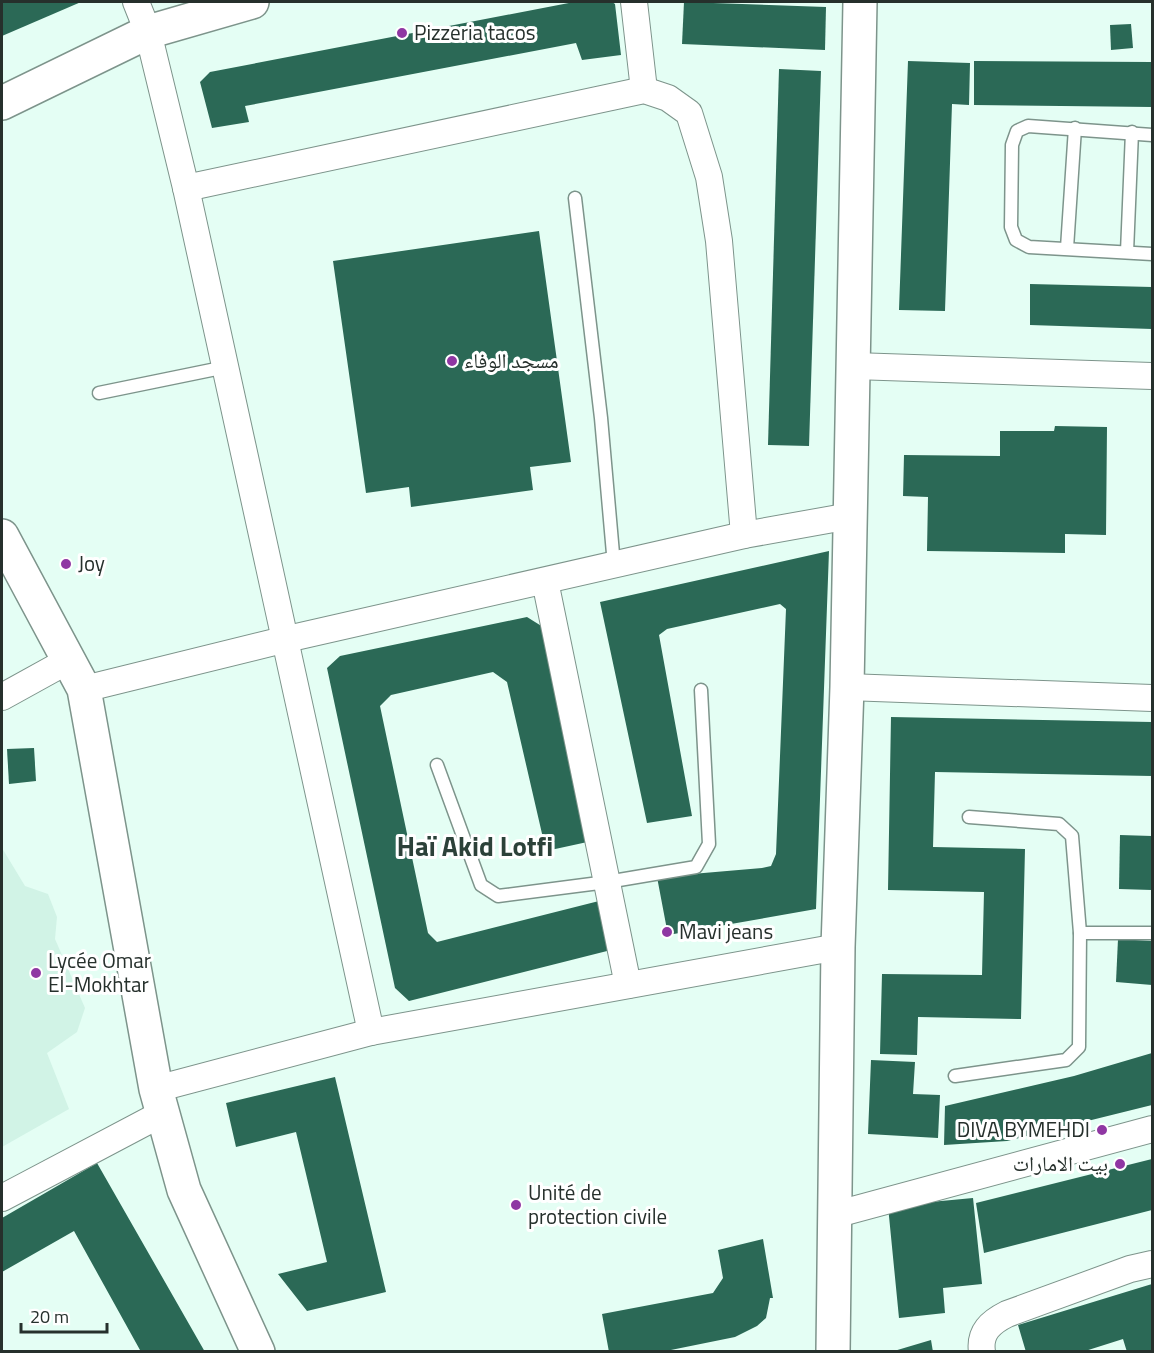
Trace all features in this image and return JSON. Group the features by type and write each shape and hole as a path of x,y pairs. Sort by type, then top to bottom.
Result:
{"main road":[{"path":"2,103 148,32 252,2"},
{"path":"833,1352 838,946 847,687 860,2"},
{"path":"2,536 84,689 160,1101 184,1190 258,1352"}],"street":[{"path":"136,2 148,32 186,188 287,639 371,1032"},
{"path":"634,2 644,90"},
{"path":"186,188 644,90 668,98 689,112 709,177 719,241 744,535"},
{"path":"854,366 1152,376"},
{"path":"84,689 287,639 744,535 850,516"},
{"path":"545,580 628,985"},
{"path":"2,698 69,660"},
{"path":"847,687 1152,698"},
{"path":"2,1198 160,1101 371,1032 838,946"},
{"path":"834,1215 1152,1129"},
{"path":"982,1352 984,1332 992,1322 1007,1314 1130,1269 1152,1264"}],"lane":[{"path":"1152,135 1028,126 1017,131 1012,145 1011,227 1016,240 1029,247 1152,254"},
{"path":"1067,248 1075,128"},
{"path":"1127,252 1132,132"},
{"path":"576,198 614,565"},
{"path":"99,393 226,367"},
{"path":"437,765 481,885 498,896 607,882 696,867 709,844 701,690"},
{"path":"955,1076 1066,1060 1079,1047 1080,933 1072,836 1059,824 969,817"},
{"path":"1080,933 1152,933"}],"shaded area":[{"name":"Lycée Omar El-Mokhtar","path":"2,848 25,886 48,894 57,917 55,939 85,1008 77,1032 47,1053 69,1109 2,1147"}],"building":[{"path":"2,2 81,2 2,36"},
{"path":"574,2 612,2 615,4 621,55 582,60 576,43 245,106 249,122 212,128 200,82 210,72"},
{"path":"684,2 826,7 825,50 682,44"},
{"path":"1131,24 1133,48 1111,50 1110,25"},
{"path":"908,61 970,63 969,105 952,104 945,311 899,310"},
{"path":"974,61 1152,62 1152,107 974,105"},
{"path":"779,69 821,71 809,446 768,445"},
{"name":"مسجد الوفاء","path":"539,231 571,462 530,467 533,490 411,507 409,487 366,493 333,261"},
{"path":"1030,284 1152,287 1152,329 1030,325"},
{"path":"1055,426 1107,427 1106,535 1065,534 1065,553 927,551 928,497 903,496 904,455 1000,456 1000,431 1054,431"},
{"path":"829,551 816,909 668,935 657,877 762,868 771,866 776,854 786,609 780,604 667,629 659,635 692,816 647,823 600,602"},
{"path":"527,617 543,627 592,841 546,851 507,682 493,672 391,695 380,706 428,933 437,942 599,901 611,950 409,1001 395,988 327,668 340,656"},
{"path":"891,717 1152,722 1152,776 935,772 933,847 1025,849 1021,1019 918,1017 917,1055 880,1054 882,974 982,975 984,892 888,890"},
{"path":"34,748 36,781 9,784 7,749"},
{"path":"1120,835 1152,836 1152,890 1119,889"},
{"path":"1118,939 1152,941 1152,985 1116,982"},
{"path":"1152,1053 1152,1105 1007,1141 944,1145 945,1106 1074,1076"},
{"path":"871,1060 915,1062 913,1094 940,1095 938,1138 868,1134"},
{"path":"335,1077 386,1292 307,1311 278,1274 327,1262 296,1132 236,1147 226,1103"},
{"path":"1152,1159 1152,1210 984,1253 976,1203"},
{"path":"97,1163 205,1352 138,1352 140,1350 74,1231 2,1272 2,1218"},
{"path":"973,1198 982,1284 943,1288 945,1313 899,1318 888,1206"},
{"path":"763,1239 773,1298 770,1298 766,1318 757,1326 735,1337 661,1352 609,1352 602,1314 713,1293 723,1278 718,1250"},
{"path":"1152,1284 1152,1352 1127,1352 1123,1339 1082,1352 1026,1352 1018,1325"},
{"path":"931,1340 933,1352 894,1352 894,1351"}],"place":[{"name":"Pizzeria tacos","path":"402,33"},
{"name":"مسجد الوفاء","path":"452,361"},
{"name":"Joy","path":"66,564"},
{"name":"Mavi jeans","path":"667,932"},
{"name":"Lycée Omar El-Mokhtar","path":"36,973"},
{"name":"DIVA BYMEHDI","path":"1102,1130"},
{"name":"بيت الامارات","path":"1120,1164"},
{"name":"Unité de protection civile","path":"516,1205"}],"district":[{"name":"Haï Akid Lotfi","path":"475,847"}]}
